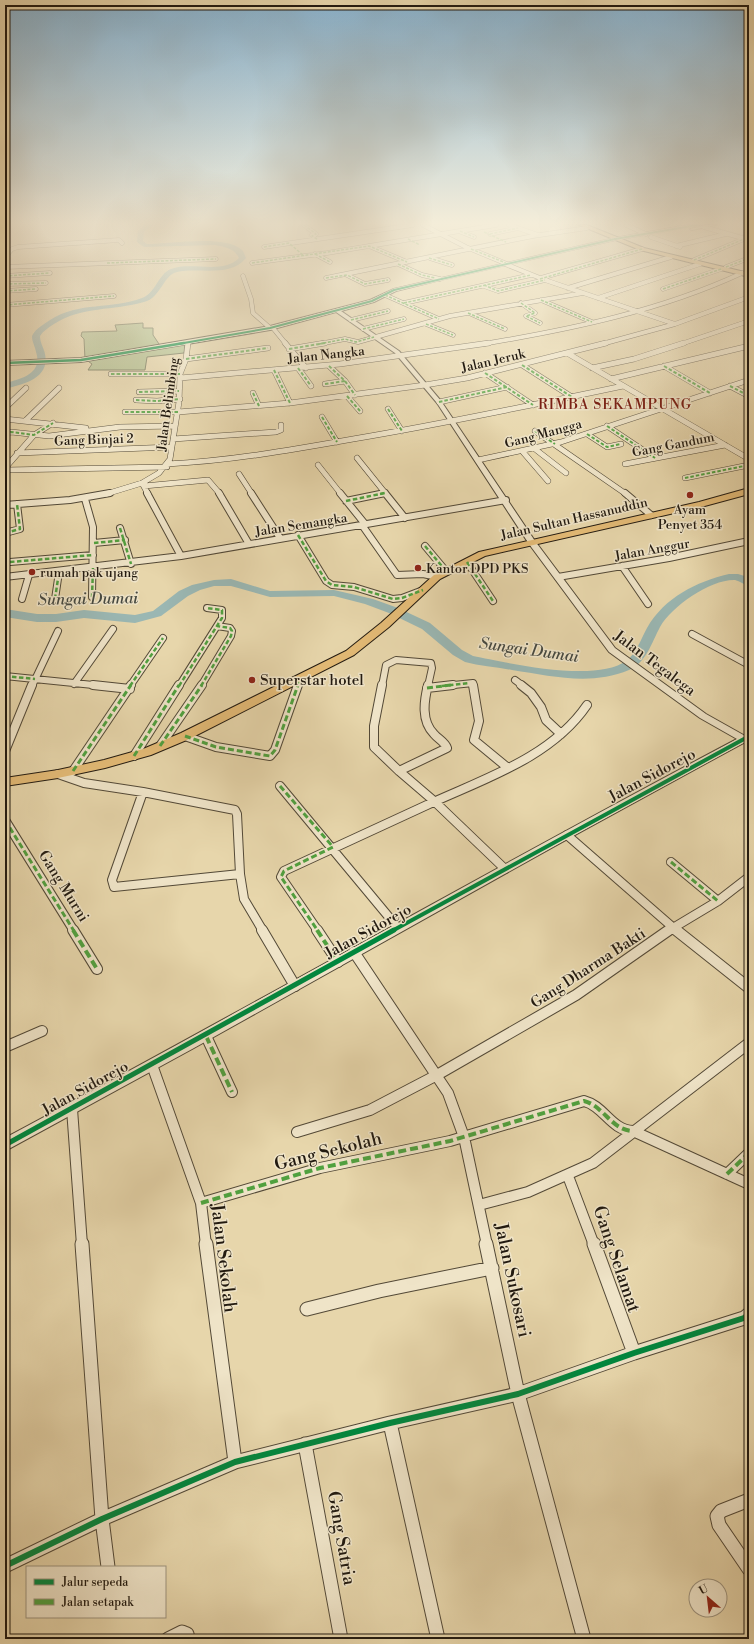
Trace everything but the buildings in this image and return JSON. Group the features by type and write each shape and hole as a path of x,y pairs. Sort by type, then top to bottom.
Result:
{"main road":[{"name":"Jalan Sultan Hassanuddin","path":"534,543 744,494"},
{"path":"5,782 73,771 134,756 186,736 350,653 385,625 441,574 470,560 484,558 534,543 744,494"}],"street":[{"path":"5,305 45,302"},
{"path":"251,302 253,313 271,328 306,368"},
{"path":"5,363 60,362 89,359 271,328 369,302"},
{"path":"404,302 440,319"},
{"path":"289,349 345,339 356,342 440,319 530,302"},
{"path":"545,302 592,322"},
{"path":"609,302 675,324"},
{"name":"Jalan Nangka","path":"112,374 180,376 329,366 541,333 638,311 670,302"},
{"name":"Jalan Jeruk","path":"125,412 178,412 259,406 425,385 522,365 567,353 675,324 736,302"},
{"path":"521,303 535,313 526,316 540,322"},
{"name":"Jalan Tegalega","path":"336,310 400,356 439,402 534,543 612,650 641,673 703,716 747,741"},
{"path":"351,320 388,311"},
{"path":"468,313 505,329"},
{"path":"363,329 404,319"},
{"path":"592,368 634,359 749,321"},
{"path":"426,324 453,335"},
{"name":"Jalan Belimbing","path":"5,505 85,499 143,484 158,475 167,466 174,439 180,399 180,376 186,359 188,342"},
{"path":"611,379 749,346"},
{"path":"186,359 268,348"},
{"path":"567,353 725,445 748,456"},
{"path":"522,365 572,397"},
{"path":"329,366 345,381 355,395"},
{"path":"664,366 710,392"},
{"path":"298,368 311,386"},
{"path":"274,370 290,403"},
{"path":"485,373 533,405"},
{"name":"Gang Mangga","path":"478,460 523,452 555,444 749,380"},
{"path":"326,384 345,381"},
{"path":"53,423 34,435 6,467 6,470 167,466 222,460 453,422 623,386"},
{"path":"730,386 748,395"},
{"path":"439,402 507,387"},
{"path":"5,408 26,388"},
{"path":"25,421 59,388"},
{"path":"139,392 179,391"},
{"path":"253,393 259,406"},
{"path":"347,396 360,411"},
{"path":"136,400 157,401 180,399"},
{"path":"388,409 402,431"},
{"path":"322,417 336,442"},
{"path":"5,419 53,423 96,429"},
{"path":"5,434 11,432 51,436 96,429 175,426"},
{"path":"174,439 276,432 282,429 281,426"},
{"path":"606,426 655,458"},
{"path":"536,431 632,498 651,515"},
{"path":"587,434 607,447 622,444"},
{"name":"Gang Gandum","path":"625,464 725,445"},
{"name":"Gang Binjai 2","path":"17,454 172,447"},
{"path":"534,449 566,473"},
{"path":"523,452 548,481"},
{"path":"357,458 405,518"},
{"path":"318,465 364,525 398,575 441,574"},
{"path":"685,478 710,471 722,472 749,465"},
{"path":"239,474 280,538"},
{"path":"180,556 143,484 208,480 218,493 249,544"},
{"path":"346,501 385,493"},
{"path":"85,499 92,527 94,543 92,555 92,597"},
{"name":"Jalan Semangka","path":"5,577 131,564 506,500"},
{"path":"5,533 20,529 17,504"},
{"path":"120,528 125,540 131,564"},
{"path":"298,535 323,576 332,585 354,587 393,599 402,598 423,590"},
{"path":"94,543 125,540"},
{"name":"Jalan Anggur","path":"558,577 749,541"},
{"path":"424,546 441,574"},
{"path":"10,562 92,555"},
{"path":"470,560 493,601"},
{"path":"622,566 648,604"},
{"path":"55,599 59,572"},
{"path":"22,599 29,575"},
{"path":"134,756 218,626 223,611 219,608 207,608"},
{"path":"160,746 198,692 231,636 232,631 230,628 218,626"},
{"path":"74,684 113,629"},
{"path":"5,751 35,679 58,631"},
{"path":"692,634 749,665"},
{"path":"73,771 130,689 163,638"},
{"path":"398,771 447,748 429,728 425,702 432,668 432,663 429,662 396,660 386,665 378,697 374,744 378,752 398,771 434,801 505,869"},
{"path":"5,676 130,689"},
{"path":"186,736 216,747 270,756 275,750 300,679"},
{"path":"515,680 531,693 541,707 546,720 561,734"},
{"path":"427,688 473,683 479,720 474,740 508,768"},
{"path":"338,962 281,877 284,871 332,847 508,768 542,750 557,741 561,734 581,716 587,705"},
{"name":"Jalan Sidorejo","path":"5,1145 206,1036 566,835 747,741"},
{"path":"58,774 84,782 235,810 237,814 240,874 244,899 295,986"},
{"path":"280,786 398,928"},
{"path":"143,792 112,880 114,887 240,874"},
{"name":"Gang Murni","path":"5,820 58,906 74,929 97,969"},
{"path":"566,835 633,891 673,928 749,988"},
{"path":"671,862 718,901"},
{"name":"Gang Dharma Bakti","path":"297,1132 370,1110 437,1075 576,995 673,928 718,901 749,876"},
{"name":"Jalan Sukosari","path":"354,952 437,1075 453,1105 464,1137 518,1394 584,1639"},
{"path":"5,1047 42,1031"},
{"path":"206,1036 232,1092"},
{"path":"479,1205 528,1192 568,1176 593,1163 749,1043"},
{"name":"Jalan Sekolah","path":"152,1064 201,1203 212,1300 235,1462"},
{"name":"Gang Sekolah","path":"201,1203 320,1168 464,1137 584,1101 594,1104 608,1119 621,1129 632,1132 749,1184"},
{"path":"72,1109 102,1519 108,1566"},
{"path":"728,1174 749,1153"},
{"name":"Gang Selamat","path":"568,1176 592,1236 617,1311 634,1353"},
{"path":"306,1309 379,1291 492,1268"},
{"path":"5,1566 102,1519 235,1462 390,1423 518,1394 634,1353 744,1318 749,1314"},
{"path":"390,1423 438,1639"},
{"name":"Gang Satria","path":"305,1444 341,1639"},
{"path":"749,1500 721,1511 717,1516 719,1525 749,1569"},
{"path":"168,1639 182,1632 185,1632 188,1639"}],"green space":[{"path":"143,323 143,328 153,328 153,335 161,347 185,343 184,353 147,357 145,370 88,370 92,364 85,359 84,339 81,336 82,332 117,331 115,325"}],"waterway":[{"name":"Sungai Dumai","path":"5,386 19,383 37,373 42,362 36,336 41,329 60,317 72,312 95,307 137,302"},
{"name":"Sungai Dumai","path":"5,613 37,618 56,618 77,614 93,614 127,619 144,618 164,609 192,589 223,582 238,584 262,593 270,594 318,592 334,593 357,597 394,610 432,630 458,653 469,659 568,675 583,675 611,672 630,664 638,656 655,625 664,614 673,604 690,593 710,583 729,578 736,577 749,583"}],"marked path":[{"path":"5,305 45,302"},
{"path":"400,302 439,319"},
{"path":"404,303 410,302"},
{"path":"545,302 592,322"},
{"path":"521,303 535,313 526,316 540,323"},
{"path":"351,320 388,311"},
{"path":"468,313 505,329"},
{"path":"363,329 404,319"},
{"path":"426,324 453,335"},
{"path":"289,349 345,339 356,342 374,337"},
{"path":"186,359 268,348"},
{"path":"522,365 572,397"},
{"path":"329,366 345,381 355,395"},
{"path":"664,366 710,393"},
{"path":"298,368 311,386"},
{"path":"274,370 290,403"},
{"path":"485,373 533,405"},
{"path":"111,374 180,374"},
{"path":"325,384 345,381"},
{"path":"730,386 749,396"},
{"path":"439,402 507,387"},
{"path":"139,392 179,391"},
{"path":"253,393 259,406"},
{"path":"347,396 360,411"},
{"path":"136,400 157,401 180,399"},
{"path":"388,409 402,431"},
{"path":"125,412 178,412"},
{"path":"322,417 337,442"},
{"path":"5,434 11,432 34,435 53,423"},
{"path":"607,426 655,458"},
{"path":"535,431 555,444"},
{"path":"587,434 607,447 621,444"},
{"path":"685,478 749,465"},
{"path":"346,501 385,493"},
{"path":"5,533 20,529 17,504"},
{"path":"120,528 131,564"},
{"path":"298,535 326,581 332,585 354,587 393,599 402,598 423,590"},
{"path":"94,543 125,540"},
{"path":"425,546 446,571"},
{"path":"10,562 93,555"},
{"path":"467,562 493,601"},
{"path":"92,597 93,568"},
{"path":"55,599 59,572"},
{"path":"134,756 222,618 222,610 207,608"},
{"path":"160,746 198,692 231,636 232,631 230,628 217,626"},
{"path":"73,771 163,638"},
{"path":"5,676 35,679"},
{"path":"185,736 216,747 270,756 275,750 300,679"},
{"path":"427,688 469,683"},
{"path":"280,786 333,847 284,871 281,877 338,962"},
{"path":"5,820 97,969"},
{"path":"671,862 718,901"},
{"path":"206,1036 232,1092"},
{"path":"201,1203 320,1168 450,1141 584,1101 595,1105 615,1125 620,1128 633,1131"},
{"path":"727,1174 749,1153"}],"cycle path":[{"path":"5,363 81,360 270,328 369,302"},
{"path":"5,1145 98,1095 558,839 744,739"},
{"path":"5,1566 102,1519 235,1462 390,1423 518,1394 634,1353 744,1318 749,1314"}],"place":[{"name":"Ayam Penyet 354","path":"690,495"},
{"name":"Kantor DPD PKS","path":"418,568"},
{"name":"rumah pak ujang","path":"32,572"},
{"name":"Superstar hotel","path":"252,680"}],"district":[{"name":"RIMBA SEKAMPUNG","path":"615,404"}]}
